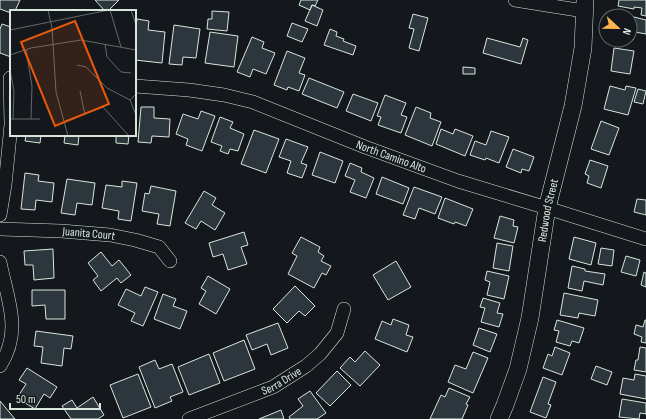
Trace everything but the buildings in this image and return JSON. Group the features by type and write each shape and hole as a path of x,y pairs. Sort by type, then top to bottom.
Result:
{"main road":[{"name":"Redwood Street","path":"499,419 518,369 530,318 548,208 573,106 583,48 585,6"}],"street":[{"path":"515,0 585,6"},
{"name":"North Camino Alto","path":"136,86 189,90 224,95 253,102 365,147 458,181 646,239"},
{"path":"0,215 5,185 10,135"},
{"name":"Juanita Court","path":"0,229 61,231 116,236 159,247 170,261"},
{"path":"0,262 13,326 7,356 0,366"},
{"name":"Serra Drive","path":"189,419 273,387 306,366 320,354 336,332 344,309"}]}
